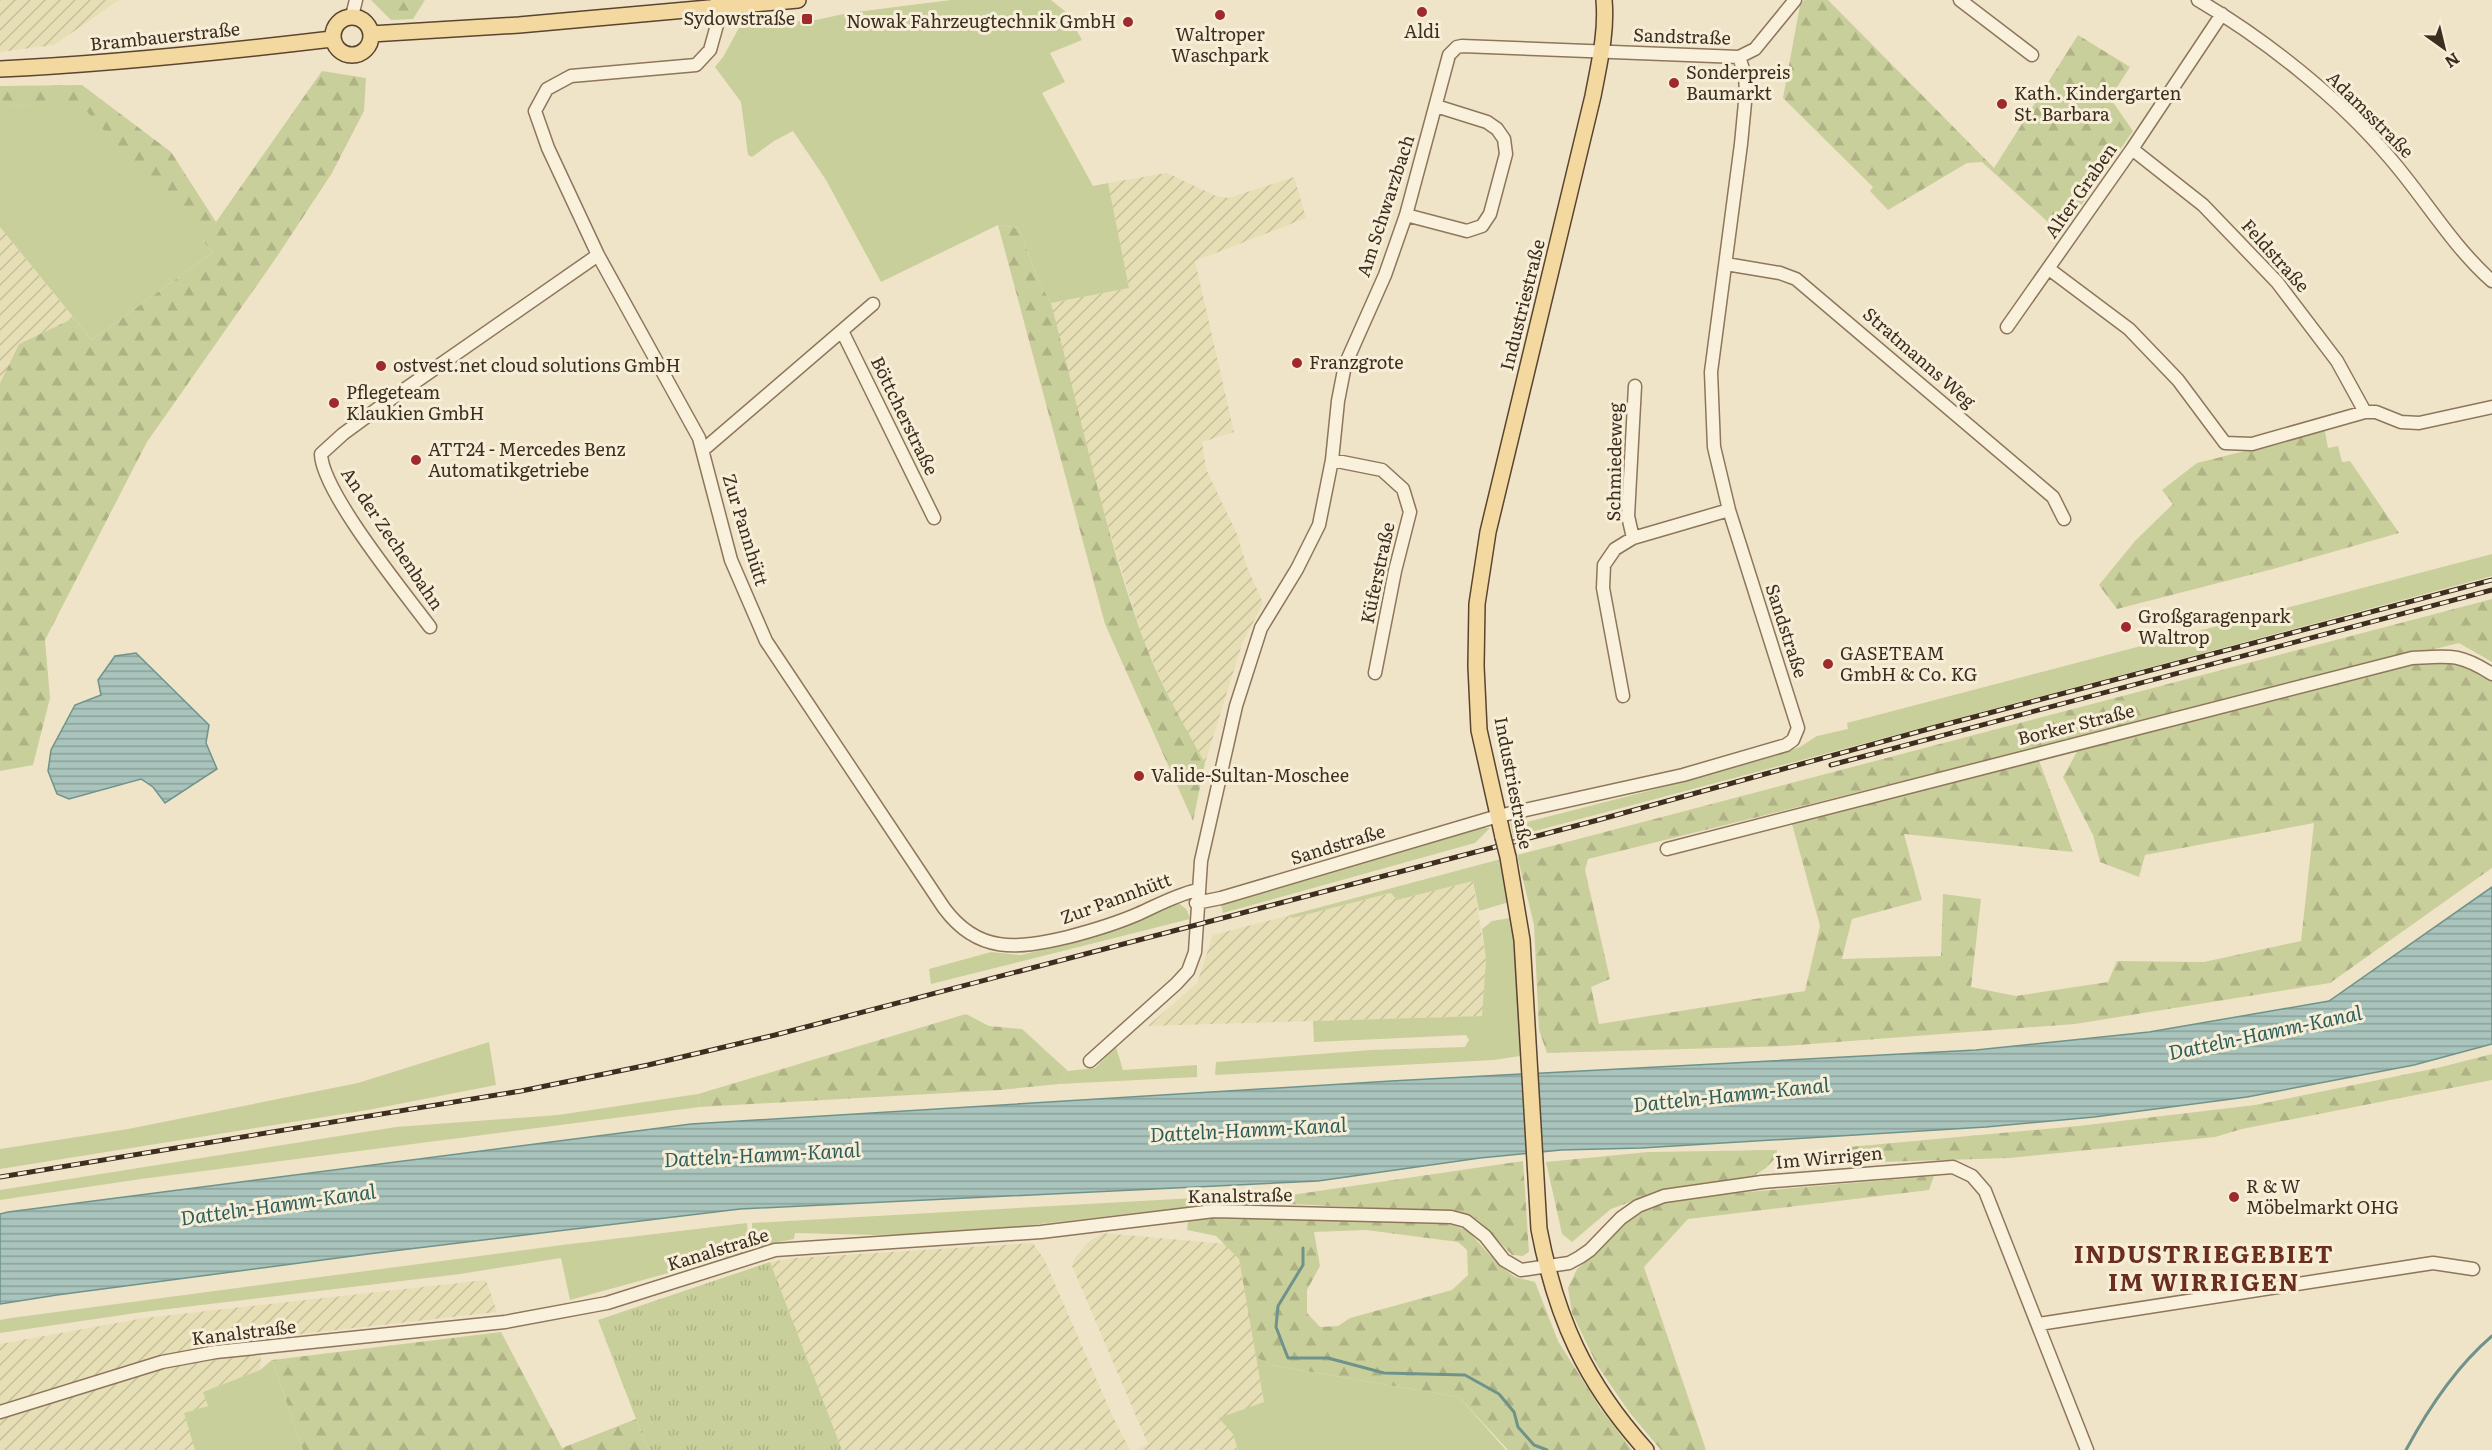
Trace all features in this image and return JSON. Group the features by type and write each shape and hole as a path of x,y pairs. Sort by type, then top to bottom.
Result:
{"main road":[{"path":"371,34 519,26 717,4 798,0"},
{"name":"Industriestraße","path":"1604,0 1605,14 1601,51 1580,154 1488,532 1477,604 1476,666 1479,730 1508,857 1522,940 1539,1229 1546,1267 1558,1307 1578,1352 1603,1396 1646,1450"},
{"path":"352,16 365,21 371,34 369,45 356,55 339,51 332,39 337,23 352,16"},
{"name":"Brambauerstraße","path":"0,69 140,60 332,39"}],"street":[{"path":"352,16 357,0"},
{"path":"1739,57 1755,49 1795,0"},
{"path":"1960,0 2032,55"},
{"name":"Adamsstraße","path":"2198,0 2260,40 2355,122 2387,154 2471,260 2492,281"},
{"name":"Zur Pannhütt","path":"717,4 717,25 710,50 696,65 571,76 547,89 535,111 548,148 598,255 686,414 703,450 731,560 766,642 951,918 977,938 993,944 1014,947 1035,945 1092,931 1136,915 1180,894 1197,890"},
{"name":"Alter Graben","path":"2007,327 2132,149 2222,14"},
{"name":"Am Schwarzbach","path":"1090,1061 1188,971 1197,939 1196,903 1201,861 1236,706 1261,628 1297,568 1319,525 1332,460 1338,401 1346,365 1384,275 1406,215 1449,55 1457,47 1601,51"},
{"name":"Sandstraße","path":"1196,903 1232,895 1498,816 1683,775 1786,745 1793,740 1798,728 1728,510 1714,447 1711,372 1746,92 1745,75 1739,57 1601,51"},
{"path":"1406,215 1467,231 1482,226 1490,214 1506,154 1501,135 1486,122 1436,106"},
{"name":"Feldstraße","path":"2132,149 2203,205 2277,282 2337,362 2365,412"},
{"name":"An der Zechenbahn","path":"430,627 355,523 326,477 321,466 321,454 343,434 388,401 598,255"},
{"name":"Stratmanns Weg","path":"1726,264 1780,273 1796,279 2053,497 2064,519"},
{"path":"2049,268 2129,328 2178,380 2226,443 2252,444 2365,412 2376,411 2401,422 2419,423 2492,407"},
{"path":"703,450 873,304"},
{"name":"Böttcherstraße","path":"842,331 934,518"},
{"name":"Schmiedeweg","path":"1633,538 1628,516 1635,386"},
{"name":"Küferstraße","path":"1332,460 1382,470 1403,489 1410,512 1375,673"},
{"name":"Schmiedeweg","path":"1623,696 1603,588 1604,565 1615,549 1633,538 1728,510"},
{"name":"Borker Straße","path":"1666,849 2412,658 2449,656 2471,661 2492,674"},
{"name":"Im Wirrigen","path":"1546,1267 1569,1263 1580,1257 1590,1250 1621,1218 1638,1206 1664,1196 1762,1182 1953,1167 1972,1176 1985,1191 2087,1450"},
{"name":"Kanalstraße","path":"0,1412 162,1362 216,1352 505,1322 607,1303 775,1250 1041,1232 1214,1211 1451,1217 1466,1221 1476,1228 1496,1252 1512,1266 1521,1270 1546,1267"},
{"path":"2039,1324 2433,1263 2473,1269"}],"shaded area":[{"path":"0,0 119,0 54,45 0,52"},
{"path":"1167,173 1216,196 1229,198 1294,177 1306,218 1195,261 1234,432 1202,442 1206,469 1237,534 1247,567 1263,603 1242,644 1205,763 1180,721 1144,642 1095,484 1051,303 1129,288 1108,183"},
{"path":"0,227 74,318 19,344 0,383"},
{"path":"1473,881 1486,960 1483,1016 1148,1026 1197,983 1213,935 1392,893 1397,900"},
{"path":"1103,1233 1226,1244 1239,1259 1264,1402 1233,1434 1238,1450 1137,1450 1148,1444 1072,1266 1075,1258 1088,1242"},
{"path":"1033,1243 1045,1261 1112,1415 1130,1450 842,1450 770,1262 796,1258"},
{"path":"486,1280 497,1312 229,1342 153,1358 0,1405 0,1344 144,1318"},
{"path":"261,1352 260,1370 203,1392 208,1406 185,1413 195,1450 0,1450 0,1419 183,1361"}],"green space":[{"path":"371,0 425,0 413,19 391,20"},
{"path":"951,0 1051,0 1066,12 1082,40 1050,53 1065,82 1042,93 1093,186 1108,183 1129,288 1051,303 1038,280 1019,228 998,225 881,282 826,180 793,131 752,157 748,155 741,102 715,67 740,26 816,20 848,13"},
{"path":"1804,0 1828,0 1994,168 2078,35 2130,67 2110,98 2133,131 2061,234 1982,162 1967,163 1888,210 1870,191 1873,187 1783,98 1800,5"},
{"path":"322,71 366,78 364,111 332,173 276,258 147,442 45,640 50,698 33,765 0,771 0,383 19,344 74,318 92,340 213,252 81,105 0,106 0,86 82,85 171,152 216,222"},
{"path":"81,104 213,252 92,340 0,227 0,106"},
{"path":"998,225 1019,228 1038,280 1051,303 1105,516 1130,600 1157,673 1205,763 1193,821 1105,624"},
{"path":"2325,431 2328,448 2338,446 2342,462 2350,461 2399,533 2273,569 2117,609 2099,585 2135,541 2173,504 2162,490 2197,463"},
{"path":"2492,554 2492,576 1513,837 1510,821 1525,815 1527,822 1699,778 1800,747 1817,736 1848,729 1847,723"},
{"path":"2492,599 2492,662 2459,643 1588,859 1585,870 1610,979 1591,987 1599,1024 1805,991 1820,926 1792,824 2038,758 2073,852 1904,834 1922,900 1852,919 1842,959 1941,956 1943,894 1981,899 1971,987 2016,996 2108,982 2117,961 2204,962 2301,941 2314,823 2145,855 2139,877 2100,862 2093,835 2063,777 2079,748 2426,660 2469,665 2492,680 2492,868 2330,983 2075,1024 1785,1046 1547,1053 1539,1030 1534,925 1517,855"},
{"path":"1472,828 1490,828 1475,843 1223,913 1220,902"},
{"path":"1501,859 1509,902 1479,911 1473,881 1397,900 1391,893 1293,918 1287,916"},
{"path":"1171,904 1180,904 1187,910 1190,919 931,984 929,969 991,952 1021,955 1102,935"},
{"path":"1510,918 1515,953 1520,1056 1494,1060 1215,1075 1216,1062 1371,1050 1465,1047 1469,1040 1466,1035 1314,1042 1313,1021 1482,1016 1486,960 1482,929 1492,921"},
{"path":"966,1014 989,1026 1022,1029 1068,1071 1059,1084 1000,1090 700,1107 698,1094"},
{"path":"489,1042 496,1085 368,1110 0,1169 0,1149 128,1129 358,1083"},
{"path":"1116,1047 1123,1070 1197,1065 1197,1077 1059,1084 1068,1071 1095,1068"},
{"path":"2492,1054 2492,1080 2242,1129 2215,1137 2010,1158 1850,1163 1849,1147 2078,1126 2255,1105 2437,1068"},
{"path":"698,1094 700,1107 141,1179 0,1200 0,1190 396,1127 558,1115"},
{"path":"1777,1150 1776,1157 1766,1168 1743,1183 1668,1188 1611,1209 1572,1242 1562,1234 1546,1162 1648,1152"},
{"path":"1523,1161 1529,1252 1523,1256 1512,1255 1477,1219 1460,1212 1288,1204 1291,1195"},
{"path":"1934,1176 1929,1190 1688,1219 1644,1267 1706,1450 1661,1450 1629,1412 1597,1365 1572,1313 1568,1288 1577,1269 1635,1215 1677,1198"},
{"path":"1230,1196 1252,1202 1253,1205 1171,1209 961,1233 874,1235 795,1233 794,1239 570,1300 561,1258 460,1274 143,1312 0,1333 0,1320 11,1318 562,1245 747,1223 748,1235 752,1235 752,1223"},
{"path":"1227,1215 1448,1224 1467,1230 1499,1265 1515,1277 1535,1282 1558,1341 1600,1408 1632,1450 1508,1450 1459,1397 1270,1365 1256,1357 1239,1259 1216,1236 1187,1230 1188,1220","holes":["1366,1230 1458,1242 1467,1250 1468,1275 1452,1290 1350,1318 1338,1326 1320,1327 1307,1313 1307,1290 1320,1266 1314,1232"]},
{"path":"770,1262 842,1450 648,1450 598,1320"},
{"path":"501,1332 562,1448 636,1419 648,1450 303,1450 272,1360"},
{"path":"1256,1357 1270,1365 1459,1397 1506,1450 1238,1450 1233,1434 1219,1418 1264,1402"},
{"path":"272,1360 303,1450 195,1450 184,1413 208,1406 203,1392 260,1370"}],"water":[{"path":"136,653 209,725 206,743 217,769 165,803 153,787 141,779 69,799 57,794 48,771 51,750 75,705 101,695 98,680 115,656"},
{"name":"Datteln-Hamm-Kanal","path":"2492,887 2492,1044 2414,1065 2247,1097 2094,1117 1986,1127 1641,1148 1561,1150 1480,1158 1318,1181 740,1209 368,1254 0,1304 0,1214 8,1212 691,1124 1391,1081 1976,1050 2149,1032 2329,1001"}],"waterway":[{"path":"1303,1248 1303,1265 1278,1306 1276,1327 1288,1358 1328,1358 1384,1373 1465,1375 1499,1394 1514,1412 1518,1427 1534,1445 1547,1450"},
{"path":"2406,1450 2444,1389 2492,1336"}],"railway":[{"path":"0,1177 521,1091 648,1065 775,1035 1598,820 1932,728 2492,580"},
{"path":"1831,765 2492,590"}],"place":[{"name":"Aldi","path":"1422,12"},
{"name":"Waltroper Waschpark","path":"1220,15"},
{"name":"Sydowstraße","path":"807,19"},
{"name":"Nowak Fahrzeugtechnik GmbH","path":"1128,22"},
{"name":"Sonderpreis Baumarkt","path":"1674,83"},
{"name":"Kath. Kindergarten St. Barbara","path":"2002,104"},
{"name":"Franzgrote","path":"1297,363"},
{"name":"ostvest.net cloud solutions GmbH","path":"381,366"},
{"name":"Pflegeteam Klaukien GmbH","path":"334,403"},
{"name":"ATT24 - Mercedes Benz Automatikgetriebe","path":"416,460"},
{"name":"Großgaragenpark Waltrop","path":"2126,627"},
{"name":"GASETEAM GmbH & Co. KG","path":"1828,664"},
{"name":"Valide-Sultan-Moschee","path":"1139,776"},
{"name":"R & W Möbelmarkt OHG","path":"2234,1197"}],"district":[{"name":"INDUSTRIEGEBIET IM WIRRIGEN","path":"2204,1269"}]}
